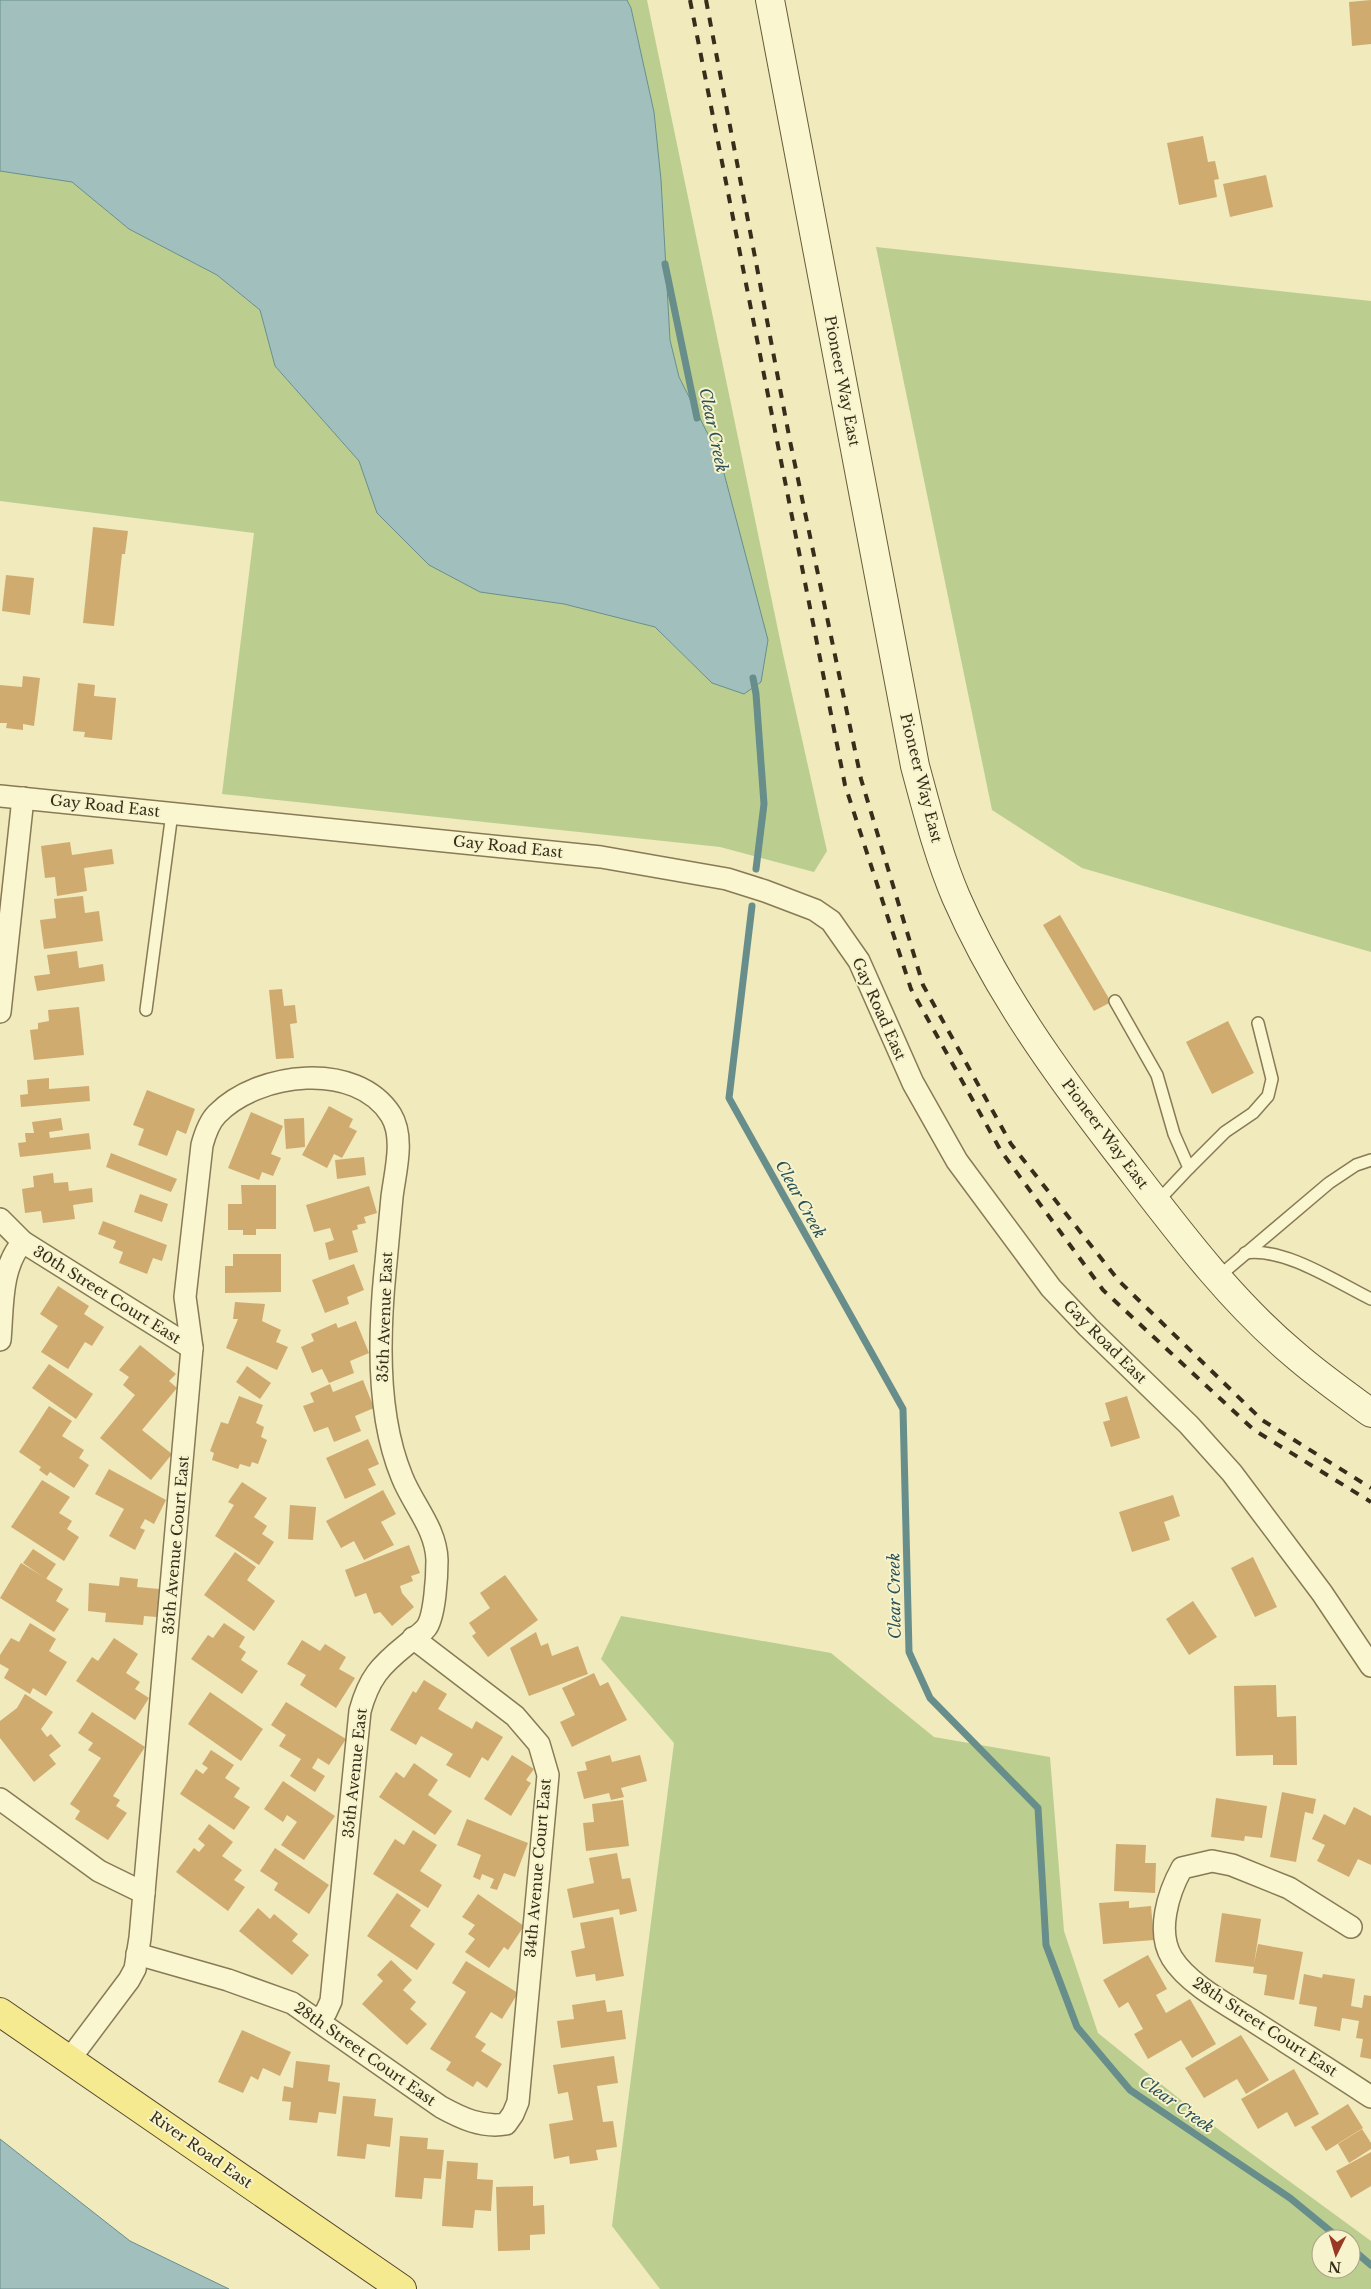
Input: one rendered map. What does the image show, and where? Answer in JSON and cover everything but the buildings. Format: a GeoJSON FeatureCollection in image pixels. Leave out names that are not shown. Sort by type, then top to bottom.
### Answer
{"type":"FeatureCollection","features":[{"type":"Feature","properties":{"kind":"main road","name":"Pioneer Way East"},"geometry":{"type":"LineString","coordinates":[[770,0],[915,766],[941,859],[957,898],[992,972],[1020,1017],[1078,1101],[1193,1249],[1292,1354],[1371,1413]]}},
{"type":"Feature","properties":{"kind":"main road","name":"River Road East"},"geometry":{"type":"LineString","coordinates":[[0,2012],[402,2289]]}},
{"type":"Feature","properties":{"kind":"street","name":"Gay Road East"},"geometry":{"type":"LineString","coordinates":[[0,796],[601,857],[727,879],[815,910],[831,921],[859,961],[912,1083],[957,1161],[1051,1288],[1088,1327],[1189,1425],[1232,1473],[1322,1593],[1371,1666]]}},
{"type":"Feature","properties":{"kind":"street"},"geometry":{"type":"LineString","coordinates":[[0,1012],[23,798]]}},
{"type":"Feature","properties":{"kind":"street","name":"35th Avenue Court East"},"geometry":{"type":"LineString","coordinates":[[69,2060],[130,1980],[135,1969],[138,1954],[192,1348],[184,1297],[202,1145],[207,1130],[216,1115],[242,1094],[280,1080],[308,1076]]}},
{"type":"Feature","properties":{"kind":"street","name":"35th Avenue East"},"geometry":{"type":"LineString","coordinates":[[308,1076],[350,1085],[370,1094],[391,1115],[396,1128],[396,1163],[386,1266],[381,1347],[384,1412],[394,1456],[403,1479],[431,1531],[437,1557],[431,1614],[427,1627],[382,1664],[372,1677],[360,1711],[331,2001],[326,2012],[317,2020]]}},
{"type":"Feature","properties":{"kind":"street","name":"30th Street Court East"},"geometry":{"type":"LineString","coordinates":[[0,1219],[23,1242],[192,1348]]}},
{"type":"Feature","properties":{"kind":"street"},"geometry":{"type":"LineString","coordinates":[[0,1340],[7,1267],[13,1252],[23,1242]]}},
{"type":"Feature","properties":{"kind":"street","name":"34th Avenue Court East"},"geometry":{"type":"LineString","coordinates":[[413,1638],[515,1716],[539,1744],[548,1775],[518,2102],[506,2124]]}},
{"type":"Feature","properties":{"kind":"street"},"geometry":{"type":"LineString","coordinates":[[0,1799],[99,1871],[144,1894]]}},
{"type":"Feature","properties":{"kind":"street","name":"28th Street Court East"},"geometry":{"type":"LineString","coordinates":[[1351,1927],[1289,1888],[1232,1865],[1212,1861],[1182,1868],[1175,1880],[1165,1914],[1164,1929],[1166,1943],[1172,1958],[1185,1974],[1230,2006],[1371,2097]]}},
{"type":"Feature","properties":{"kind":"street","name":"28th Street Court East"},"geometry":{"type":"LineString","coordinates":[[138,1954],[228,1980],[292,2003],[440,2107],[460,2118],[495,2125],[506,2124]]}},
{"type":"Feature","properties":{"kind":"lane"},"geometry":{"type":"LineString","coordinates":[[146,1010],[172,813]]}},
{"type":"Feature","properties":{"kind":"lane"},"geometry":{"type":"LineString","coordinates":[[1115,1001],[1157,1075],[1174,1134],[1189,1168]]}},
{"type":"Feature","properties":{"kind":"lane"},"geometry":{"type":"LineString","coordinates":[[1157,1202],[1225,1132],[1253,1113],[1268,1096],[1272,1079],[1258,1023]]}},
{"type":"Feature","properties":{"kind":"lane"},"geometry":{"type":"LineString","coordinates":[[1218,1277],[1329,1182],[1356,1165],[1371,1160]]}},
{"type":"Feature","properties":{"kind":"lane"},"geometry":{"type":"LineString","coordinates":[[1245,1253],[1254,1251],[1288,1259],[1320,1272],[1371,1299]]}},
{"type":"Feature","properties":{"kind":"green space"},"geometry":{"type":"Polygon","coordinates":[[[627,0],[647,0],[783,654],[827,851],[814,872],[720,847],[222,794],[254,533],[0,501],[0,171],[72,182],[129,229],[217,275],[260,310],[275,366],[359,461],[377,513],[480,592],[564,604],[655,627],[712,683],[720,458],[679,377],[670,340],[661,180],[654,112],[631,8],[627,0]]]}},
{"type":"Feature","properties":{"kind":"green space"},"geometry":{"type":"Polygon","coordinates":[[[876,247],[1371,301],[1371,952],[1082,868],[992,810],[876,247]]]}},
{"type":"Feature","properties":{"kind":"green space"},"geometry":{"type":"Polygon","coordinates":[[[621,1616],[831,1653],[934,1737],[1050,1757],[1064,1931],[1098,2033],[1203,2118],[1355,2229],[1311,2229],[1311,2279],[1361,2279],[1361,2234],[1371,2241],[1371,2289],[660,2289],[612,2226],[674,1743],[601,1659],[621,1616]]]}},
{"type":"Feature","properties":{"kind":"water"},"geometry":{"type":"Polygon","coordinates":[[[0,0],[627,0],[631,8],[654,112],[661,180],[670,340],[679,377],[720,458],[768,640],[761,682],[744,694],[712,683],[655,627],[564,604],[480,592],[429,565],[377,513],[359,461],[275,366],[260,310],[217,275],[129,229],[72,182],[0,171],[0,0]]]}},
{"type":"Feature","properties":{"kind":"water"},"geometry":{"type":"Polygon","coordinates":[[[0,2139],[130,2241],[229,2289],[0,2289],[0,2139]]]}},
{"type":"Feature","properties":{"kind":"waterway","name":"Clear Creek"},"geometry":{"type":"LineString","coordinates":[[665,264],[697,418]]}},
{"type":"Feature","properties":{"kind":"waterway","name":"Clear Creek"},"geometry":{"type":"LineString","coordinates":[[753,678],[756,694],[764,804],[756,869]]}},
{"type":"Feature","properties":{"kind":"waterway","name":"Clear Creek"},"geometry":{"type":"LineString","coordinates":[[752,906],[729,1098],[903,1409],[909,1652],[930,1698],[1038,1808],[1046,1945],[1077,2027],[1130,2090],[1290,2198],[1328,2229]]}},
{"type":"Feature","properties":{"kind":"waterway","name":"Clear Creek"},"geometry":{"type":"LineString","coordinates":[[1361,2256],[1371,2265]]}},
{"type":"Feature","properties":{"kind":"railway"},"geometry":{"type":"LineString","coordinates":[[690,0],[845,785],[911,989],[1001,1151],[1103,1290],[1254,1430],[1371,1502]]}},
{"type":"Feature","properties":{"kind":"railway"},"geometry":{"type":"LineString","coordinates":[[706,0],[790,441],[861,779],[923,985],[1011,1144],[1119,1281],[1262,1420],[1371,1488]]}}]}
